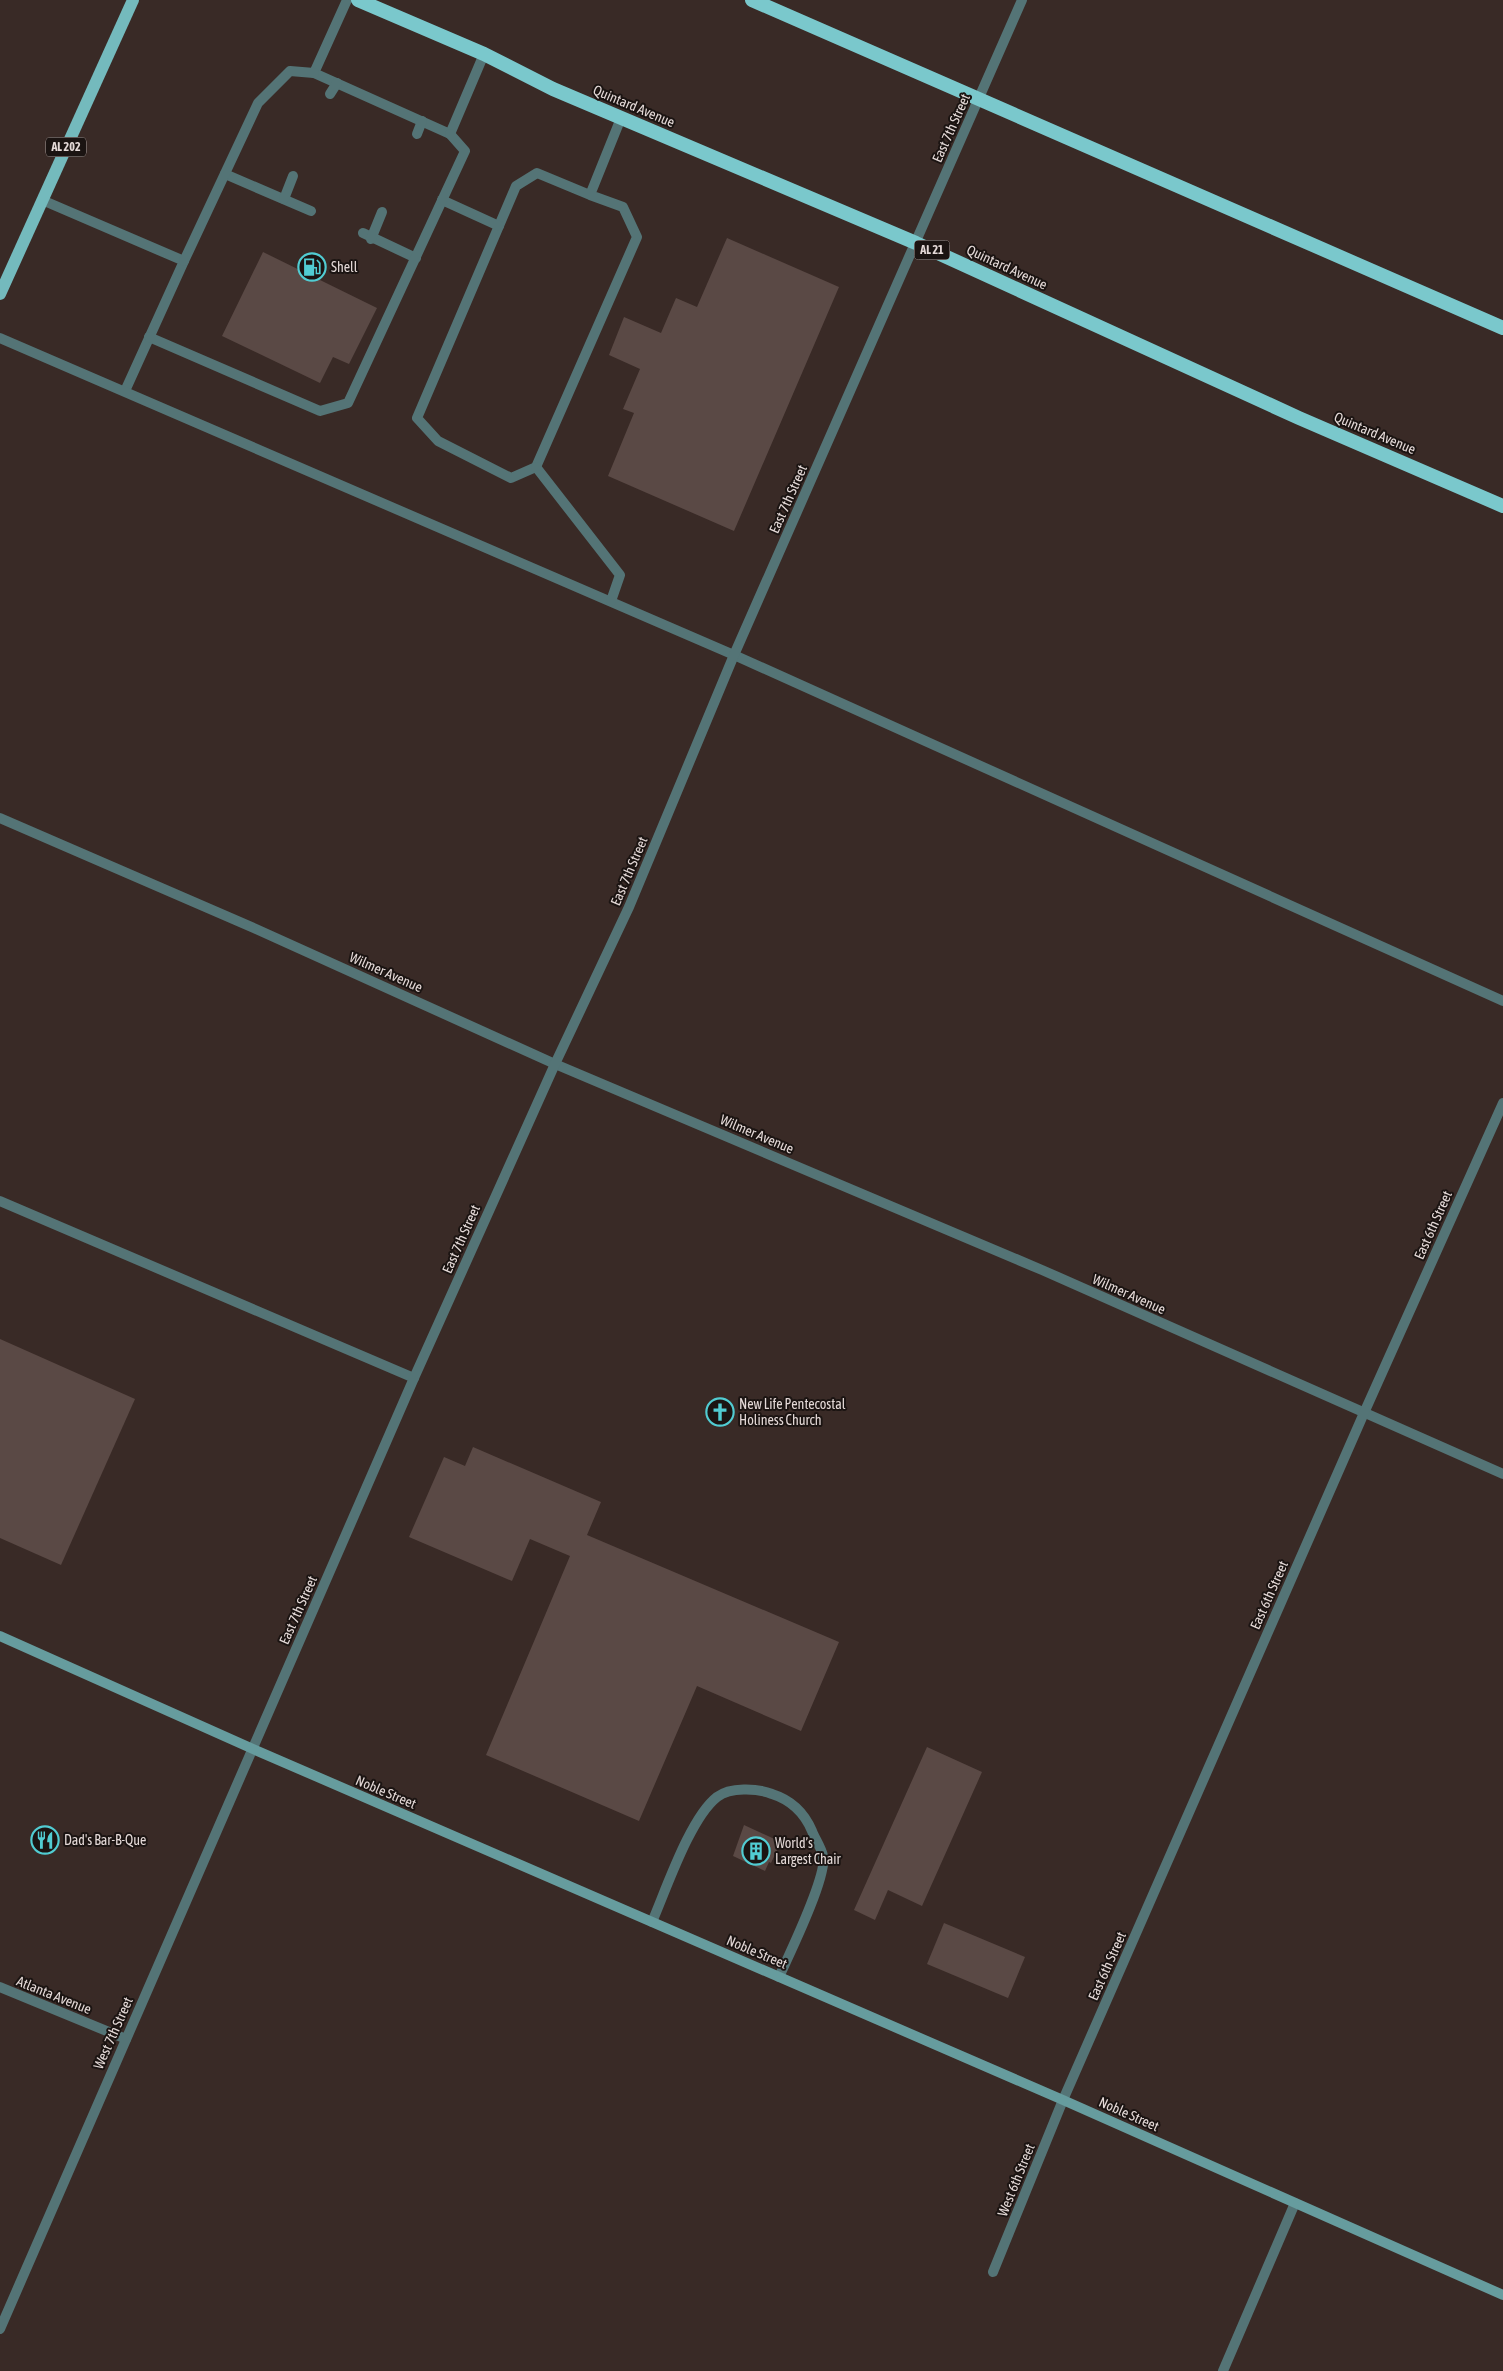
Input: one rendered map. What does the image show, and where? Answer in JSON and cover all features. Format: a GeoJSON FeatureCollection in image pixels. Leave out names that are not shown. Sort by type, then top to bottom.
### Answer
{"type":"FeatureCollection","features":[{"type":"Feature","properties":{"kind":"highway","name":"Quintard Avenue"},"geometry":{"type":"LineString","coordinates":[[358,0],[484,54],[553,89],[916,243],[1299,418],[1503,506]]}},
{"type":"Feature","properties":{"kind":"highway"},"geometry":{"type":"LineString","coordinates":[[752,0],[1503,328]]}},
{"type":"Feature","properties":{"kind":"main road","name":"AL 202"},"geometry":{"type":"LineString","coordinates":[[0,294],[133,0]]}},
{"type":"Feature","properties":{"kind":"main road","name":"Noble Street"},"geometry":{"type":"LineString","coordinates":[[0,1636],[253,1749],[1063,2100],[1503,2295]]}},
{"type":"Feature","properties":{"kind":"street"},"geometry":{"type":"LineString","coordinates":[[314,72],[347,0]]}},
{"type":"Feature","properties":{"kind":"street","name":"East 7th Street"},"geometry":{"type":"LineString","coordinates":[[253,1749],[414,1378],[555,1064],[630,907],[734,655],[1022,0]]}},
{"type":"Feature","properties":{"kind":"street"},"geometry":{"type":"LineString","coordinates":[[450,134],[484,54]]}},
{"type":"Feature","properties":{"kind":"street"},"geometry":{"type":"LineString","coordinates":[[125,392],[149,337],[258,103],[290,71],[314,72],[422,121],[450,134],[465,151],[348,403],[320,411],[149,337]]}},
{"type":"Feature","properties":{"kind":"street"},"geometry":{"type":"LineString","coordinates":[[330,94],[337,83]]}},
{"type":"Feature","properties":{"kind":"street"},"geometry":{"type":"LineString","coordinates":[[590,195],[621,118]]}},
{"type":"Feature","properties":{"kind":"street"},"geometry":{"type":"LineString","coordinates":[[417,134],[422,121]]}},
{"type":"Feature","properties":{"kind":"street"},"geometry":{"type":"LineString","coordinates":[[225,174],[311,211]]}},
{"type":"Feature","properties":{"kind":"street"},"geometry":{"type":"LineString","coordinates":[[537,174],[590,195],[623,207],[637,237],[536,467],[511,478],[438,441],[417,418],[516,186],[537,174]]}},
{"type":"Feature","properties":{"kind":"street"},"geometry":{"type":"LineString","coordinates":[[284,199],[293,176]]}},
{"type":"Feature","properties":{"kind":"street"},"geometry":{"type":"LineString","coordinates":[[42,200],[184,261]]}},
{"type":"Feature","properties":{"kind":"street"},"geometry":{"type":"LineString","coordinates":[[442,200],[499,226]]}},
{"type":"Feature","properties":{"kind":"street"},"geometry":{"type":"LineString","coordinates":[[382,212],[367,236],[416,258]]}},
{"type":"Feature","properties":{"kind":"street"},"geometry":{"type":"LineString","coordinates":[[0,338],[734,655],[1503,1000]]}},
{"type":"Feature","properties":{"kind":"street"},"geometry":{"type":"LineString","coordinates":[[536,467],[620,575],[611,601]]}},
{"type":"Feature","properties":{"kind":"street","name":"Wilmer Avenue"},"geometry":{"type":"LineString","coordinates":[[0,818],[256,929],[555,1064],[1042,1270],[1503,1474]]}},
{"type":"Feature","properties":{"kind":"street","name":"East 6th Street"},"geometry":{"type":"LineString","coordinates":[[1063,2100],[1364,1413],[1503,1103]]}},
{"type":"Feature","properties":{"kind":"street"},"geometry":{"type":"LineString","coordinates":[[0,1201],[414,1378]]}},
{"type":"Feature","properties":{"kind":"street","name":"West 7th Street"},"geometry":{"type":"LineString","coordinates":[[0,2329],[253,1749]]}},
{"type":"Feature","properties":{"kind":"street"},"geometry":{"type":"LineString","coordinates":[[652,1922],[689,1838],[705,1810],[718,1796],[739,1789],[766,1791],[788,1799],[807,1820],[824,1857],[815,1894],[779,1977]]}},
{"type":"Feature","properties":{"kind":"street","name":"Atlanta Avenue"},"geometry":{"type":"LineString","coordinates":[[0,1987],[126,2039]]}},
{"type":"Feature","properties":{"kind":"street","name":"West 6th Street"},"geometry":{"type":"LineString","coordinates":[[993,2272],[1063,2100]]}},
{"type":"Feature","properties":{"kind":"street"},"geometry":{"type":"LineString","coordinates":[[1223,2371],[1295,2202]]}},
{"type":"Feature","properties":{"kind":"building"},"geometry":{"type":"Polygon","coordinates":[[[727,238],[839,287],[734,531],[608,476],[634,413],[623,409],[640,369],[609,355],[624,317],[661,333],[676,298],[697,307],[727,238]]]}},
{"type":"Feature","properties":{"kind":"building"},"geometry":{"type":"Polygon","coordinates":[[[263,252],[377,308],[349,364],[333,357],[320,383],[222,336],[263,252]]]}},
{"type":"Feature","properties":{"kind":"building"},"geometry":{"type":"Polygon","coordinates":[[[0,1339],[135,1399],[61,1565],[0,1538],[0,1339]]]}},
{"type":"Feature","properties":{"kind":"building"},"geometry":{"type":"Polygon","coordinates":[[[473,1447],[601,1502],[587,1535],[839,1642],[801,1731],[697,1686],[639,1821],[486,1755],[570,1556],[530,1539],[512,1581],[409,1537],[444,1457],[465,1466],[473,1447]]]}},
{"type":"Feature","properties":{"kind":"building"},"geometry":{"type":"Polygon","coordinates":[[[927,1747],[982,1772],[922,1906],[888,1890],[875,1920],[854,1910],[927,1747]]]}},
{"type":"Feature","properties":{"kind":"building","name":"World’s Largest Chair"},"geometry":{"type":"Polygon","coordinates":[[[744,1825],[781,1842],[765,1871],[733,1856],[744,1825]]]}},
{"type":"Feature","properties":{"kind":"building"},"geometry":{"type":"Polygon","coordinates":[[[944,1923],[1025,1957],[1008,1998],[927,1964],[944,1923]]]}},
{"type":"Feature","properties":{"kind":"place","name":"Shell"},"geometry":{"type":"Point","coordinates":[312,267]}},
{"type":"Feature","properties":{"kind":"place","name":"New Life Pentecostal Holiness Church"},"geometry":{"type":"Point","coordinates":[720,1412]}},
{"type":"Feature","properties":{"kind":"place","name":"Dad's Bar-B-Que"},"geometry":{"type":"Point","coordinates":[45,1840]}},
{"type":"Feature","properties":{"kind":"place","name":"World’s Largest Chair"},"geometry":{"type":"Point","coordinates":[756,1851]}}]}
